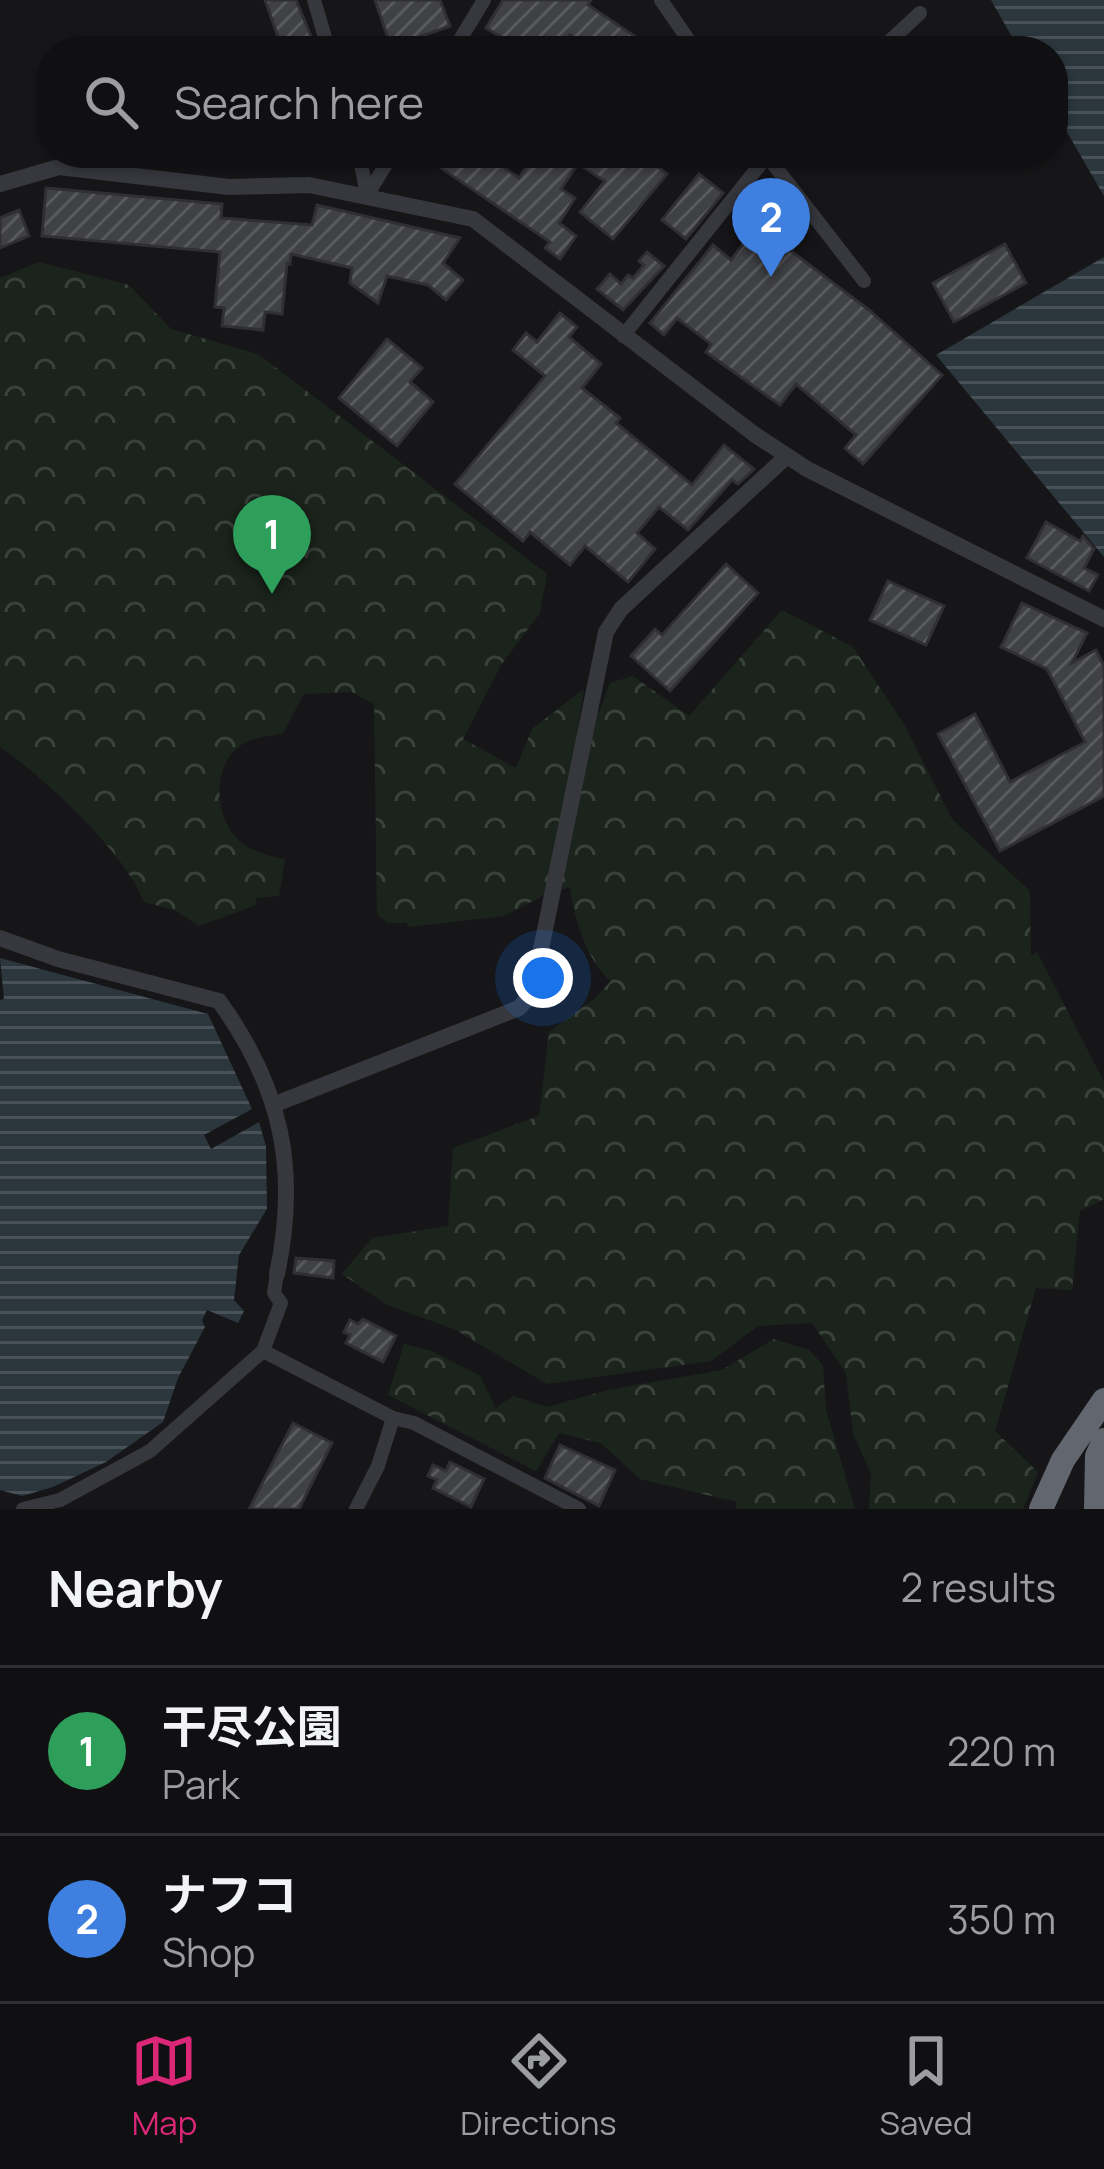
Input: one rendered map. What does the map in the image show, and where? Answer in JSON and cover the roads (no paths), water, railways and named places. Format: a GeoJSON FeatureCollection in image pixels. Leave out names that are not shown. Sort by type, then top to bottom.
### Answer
{"type":"FeatureCollection","features":[{"type":"Feature","properties":{"kind":"highway"},"geometry":{"type":"LineString","coordinates":[[1042,1509],[1063,1460],[1104,1400]]}},
{"type":"Feature","properties":{"kind":"highway"},"geometry":{"type":"LineString","coordinates":[[1096,1509],[1097,1456],[1104,1440]]}},
{"type":"Feature","properties":{"kind":"highway"},"geometry":{"type":"LineString","coordinates":[[1096,1509],[1104,1500]]}},
{"type":"Feature","properties":{"kind":"street"},"geometry":{"type":"LineString","coordinates":[[314,0],[325,36]]}},
{"type":"Feature","properties":{"kind":"street"},"geometry":{"type":"LineString","coordinates":[[463,36],[484,0]]}},
{"type":"Feature","properties":{"kind":"street"},"geometry":{"type":"LineString","coordinates":[[662,0],[686,36]]}},
{"type":"Feature","properties":{"kind":"street"},"geometry":{"type":"LineString","coordinates":[[895,36],[920,13]]}},
{"type":"Feature","properties":{"kind":"street"},"geometry":{"type":"LineString","coordinates":[[0,184],[56,168]]}},
{"type":"Feature","properties":{"kind":"street"},"geometry":{"type":"LineString","coordinates":[[68,168],[229,187],[309,185],[473,219],[787,456],[1104,619]]}},
{"type":"Feature","properties":{"kind":"street"},"geometry":{"type":"LineString","coordinates":[[361,168],[367,195]]}},
{"type":"Feature","properties":{"kind":"street"},"geometry":{"type":"LineString","coordinates":[[367,195],[384,168]]}},
{"type":"Feature","properties":{"kind":"street"},"geometry":{"type":"LineString","coordinates":[[623,336],[757,168]]}},
{"type":"Feature","properties":{"kind":"street"},"geometry":{"type":"LineString","coordinates":[[778,168],[863,281]]}},
{"type":"Feature","properties":{"kind":"street"},"geometry":{"type":"LineString","coordinates":[[273,1105],[519,1008],[532,993],[606,632],[621,609],[787,456]]}},
{"type":"Feature","properties":{"kind":"street"},"geometry":{"type":"LineString","coordinates":[[0,938],[219,1000],[273,1105],[286,1146],[286,1204],[274,1293],[281,1304],[263,1351],[150,1450],[60,1500],[23,1509]]}},
{"type":"Feature","properties":{"kind":"street"},"geometry":{"type":"LineString","coordinates":[[263,1351],[579,1509]]}},
{"type":"Feature","properties":{"kind":"street"},"geometry":{"type":"LineString","coordinates":[[356,1509],[378,1466],[393,1418]]}},
{"type":"Feature","properties":{"kind":"place","name":"ナフコ"},"geometry":{"type":"Point","coordinates":[771,277]}},
{"type":"Feature","properties":{"kind":"place","name":"干尽公園"},"geometry":{"type":"Point","coordinates":[272,594]}}]}
